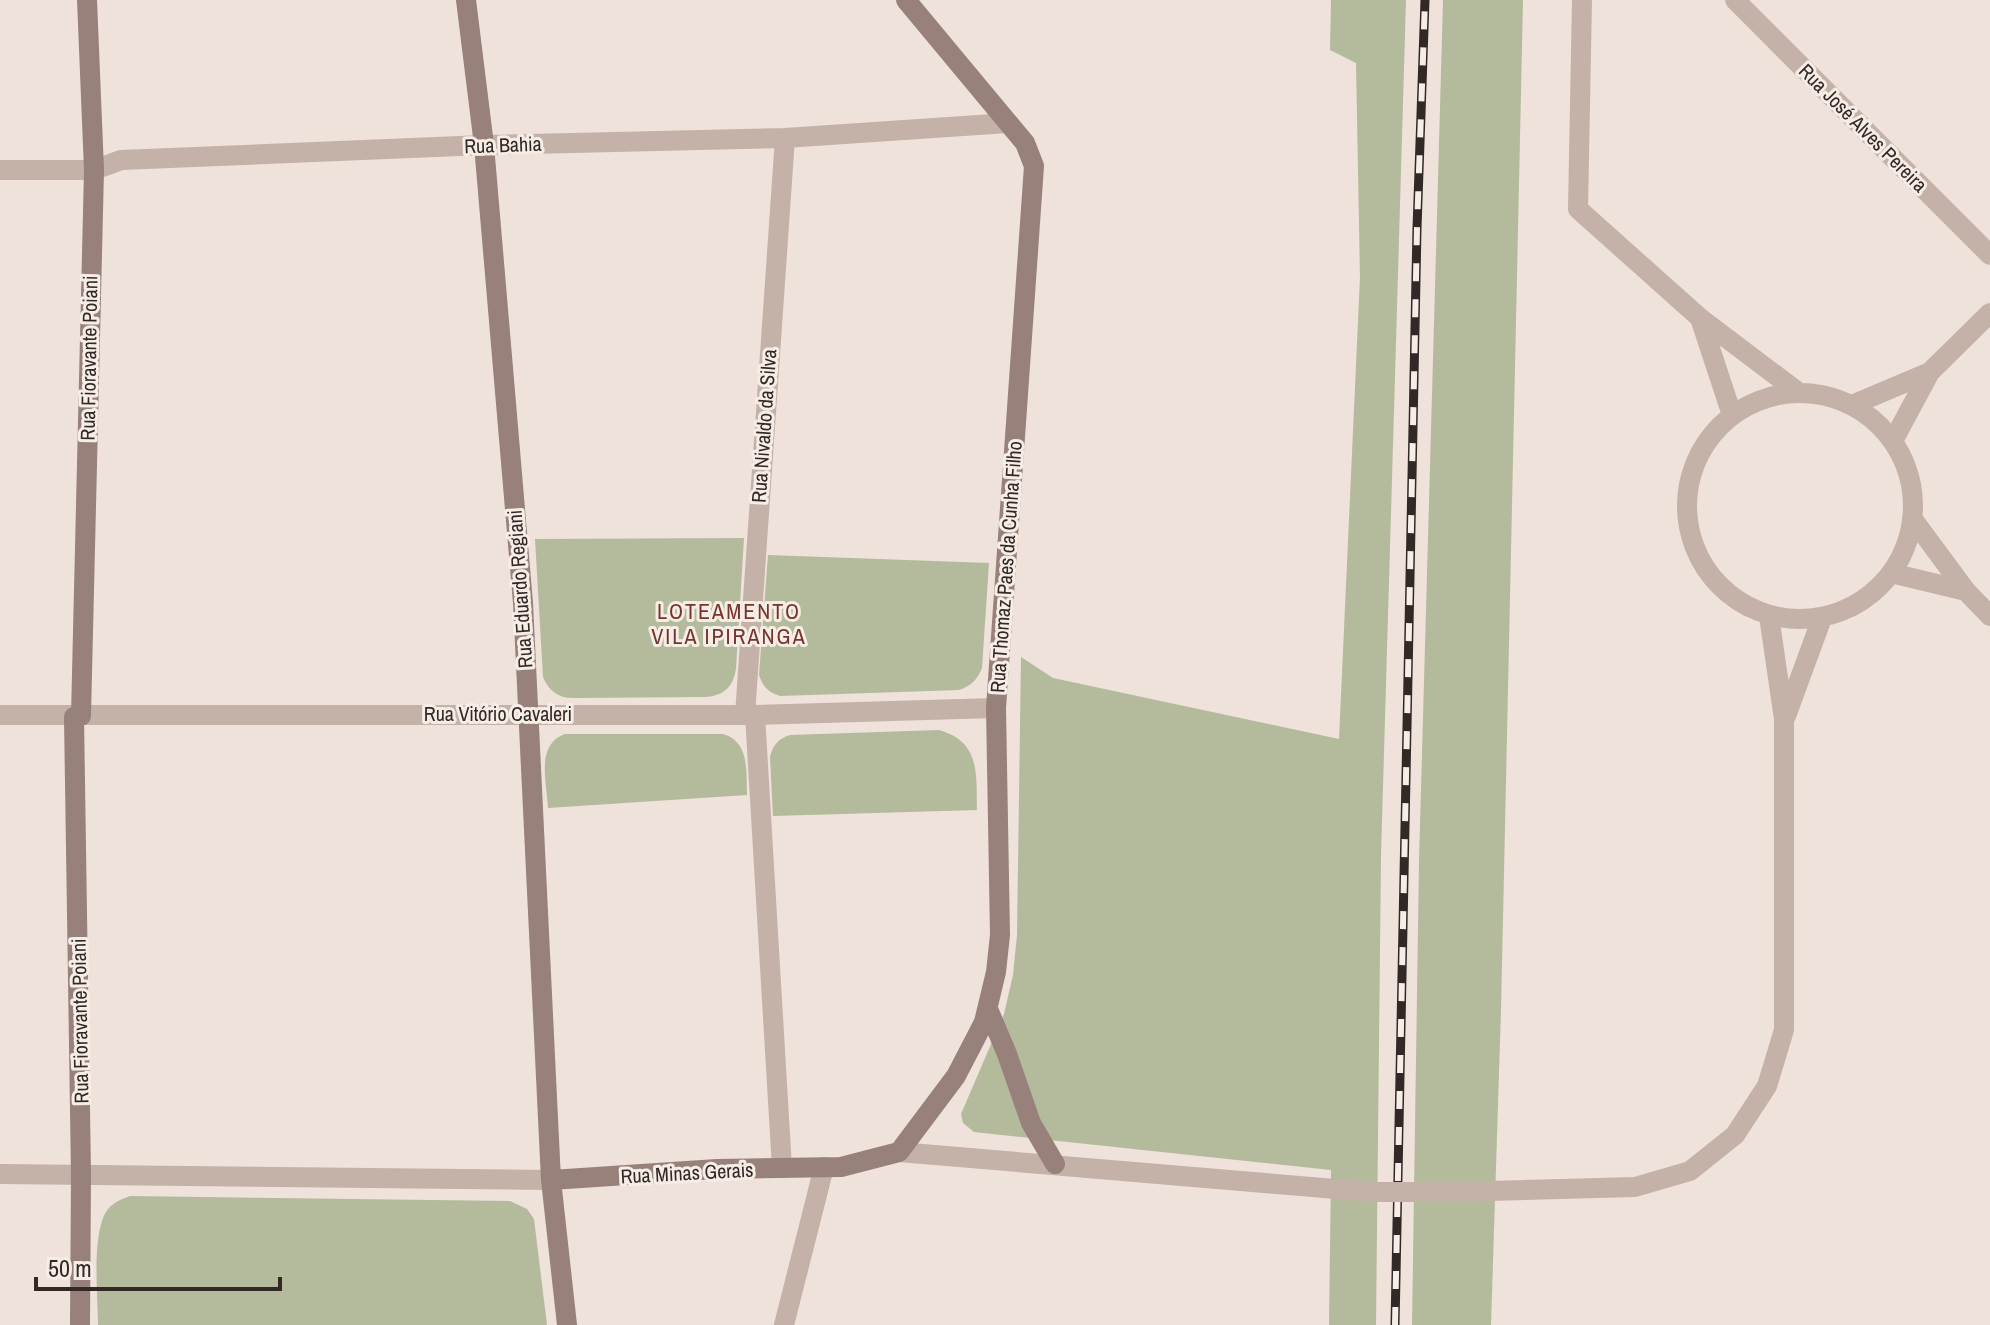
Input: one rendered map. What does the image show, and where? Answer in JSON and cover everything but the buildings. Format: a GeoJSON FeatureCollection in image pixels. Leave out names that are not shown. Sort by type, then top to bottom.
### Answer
{"type":"FeatureCollection","features":[{"type":"Feature","properties":{"kind":"street","name":"Rua Fioravante Poiani"},"geometry":{"type":"LineString","coordinates":[[80,1325],[77,716],[94,170],[87,0]]}},
{"type":"Feature","properties":{"kind":"street","name":"Rua Eduardo Regiani"},"geometry":{"type":"LineString","coordinates":[[466,0],[484,145],[523,603],[551,1180]]}},
{"type":"Feature","properties":{"kind":"street","name":"Rua Thomaz Paes da Cunha Filho"},"geometry":{"type":"LineString","coordinates":[[899,1152],[956,1076],[988,1009],[996,972],[1000,935],[996,708],[1034,174],[1029,150],[906,0]]}},
{"type":"Feature","properties":{"kind":"street"},"geometry":{"type":"LineString","coordinates":[[1582,0],[1578,209],[1700,318],[1798,392]]}},
{"type":"Feature","properties":{"kind":"street","name":"Rua José Alves Pereira"},"geometry":{"type":"LineString","coordinates":[[1735,0],[1990,255]]}},
{"type":"Feature","properties":{"kind":"street","name":"Rua Bahia"},"geometry":{"type":"LineString","coordinates":[[0,170],[94,170],[121,160],[484,145],[785,138],[1008,123]]}},
{"type":"Feature","properties":{"kind":"street","name":"Rua Nivaldo da Silva"},"geometry":{"type":"LineString","coordinates":[[782,1168],[750,715],[774,268],[785,138]]}},
{"type":"Feature","properties":{"kind":"street"},"geometry":{"type":"LineString","coordinates":[[1893,441],[1930,372],[1990,313]]}},
{"type":"Feature","properties":{"kind":"street"},"geometry":{"type":"LineString","coordinates":[[1700,318],[1732,415]]}},
{"type":"Feature","properties":{"kind":"street"},"geometry":{"type":"LineString","coordinates":[[1852,405],[1930,372]]}},
{"type":"Feature","properties":{"kind":"street"},"geometry":{"type":"LineString","coordinates":[[1798,392],[1835,398],[1852,405],[1868,415],[1893,441],[1910,478],[1912,518],[1908,538],[1891,573],[1860,602],[1822,618],[1801,620],[1769,616],[1749,608],[1716,583],[1703,566],[1688,527],[1688,485],[1694,465],[1704,446],[1732,415],[1762,399],[1798,392]]}},
{"type":"Feature","properties":{"kind":"street"},"geometry":{"type":"LineString","coordinates":[[1912,518],[1966,591],[1990,616]]}},
{"type":"Feature","properties":{"kind":"street"},"geometry":{"type":"LineString","coordinates":[[1891,573],[1966,591]]}},
{"type":"Feature","properties":{"kind":"street"},"geometry":{"type":"LineString","coordinates":[[1769,616],[1784,719]]}},
{"type":"Feature","properties":{"kind":"street"},"geometry":{"type":"LineString","coordinates":[[1784,719],[1822,618]]}},
{"type":"Feature","properties":{"kind":"street","name":"Rua Vitório Cavaleri"},"geometry":{"type":"LineString","coordinates":[[0,715],[750,715],[996,708]]}},
{"type":"Feature","properties":{"kind":"street","name":"Rua Minas Gerais"},"geometry":{"type":"LineString","coordinates":[[0,1174],[551,1180],[717,1169],[841,1167],[899,1152],[1371,1192],[1635,1187],[1690,1171],[1735,1135],[1767,1086],[1784,1030],[1784,719]]}},
{"type":"Feature","properties":{"kind":"street"},"geometry":{"type":"LineString","coordinates":[[988,1009],[1031,1123],[1055,1164]]}},
{"type":"Feature","properties":{"kind":"street"},"geometry":{"type":"LineString","coordinates":[[784,1325],[824,1167]]}},
{"type":"Feature","properties":{"kind":"street"},"geometry":{"type":"LineString","coordinates":[[551,1180],[567,1325]]}},
{"type":"Feature","properties":{"kind":"green space"},"geometry":{"type":"Polygon","coordinates":[[[1331,0],[1406,0],[1381,855],[1376,1325],[1329,1325],[1331,1170],[974,1132],[963,1123],[961,1114],[1004,1014],[1013,975],[1017,935],[1021,657],[1053,678],[1339,739],[1360,277],[1356,63],[1330,50],[1331,0]]]}},
{"type":"Feature","properties":{"kind":"green space"},"geometry":{"type":"Polygon","coordinates":[[[1443,0],[1523,0],[1491,1325],[1412,1325],[1419,861],[1443,0]]]}},
{"type":"Feature","properties":{"kind":"green space"},"geometry":{"type":"Polygon","coordinates":[[[744,538],[736,668],[733,680],[723,692],[705,697],[568,698],[558,695],[548,686],[543,677],[535,539],[744,538]]]}},
{"type":"Feature","properties":{"kind":"green space"},"geometry":{"type":"Polygon","coordinates":[[[768,555],[989,563],[982,668],[978,676],[959,690],[780,696],[772,693],[759,675],[768,555]]]}},
{"type":"Feature","properties":{"kind":"green space"},"geometry":{"type":"Polygon","coordinates":[[[939,730],[963,742],[969,751],[976,772],[977,810],[773,816],[770,757],[774,746],[782,738],[790,735],[939,730]]]}},
{"type":"Feature","properties":{"kind":"green space"},"geometry":{"type":"Polygon","coordinates":[[[565,734],[723,734],[732,738],[742,750],[747,795],[548,808],[546,756],[556,739],[565,734]]]}},
{"type":"Feature","properties":{"kind":"green space"},"geometry":{"type":"Polygon","coordinates":[[[130,1196],[510,1201],[527,1209],[534,1219],[547,1325],[98,1325],[99,1232],[108,1209],[130,1196]]]}},
{"type":"Feature","properties":{"kind":"railway"},"geometry":{"type":"LineString","coordinates":[[1395,1325],[1417,228],[1425,0]]}},
{"type":"Feature","properties":{"kind":"district","name":"LOTEAMENTO VILA IPIRANGA"},"geometry":{"type":"Point","coordinates":[729,624]}}]}
